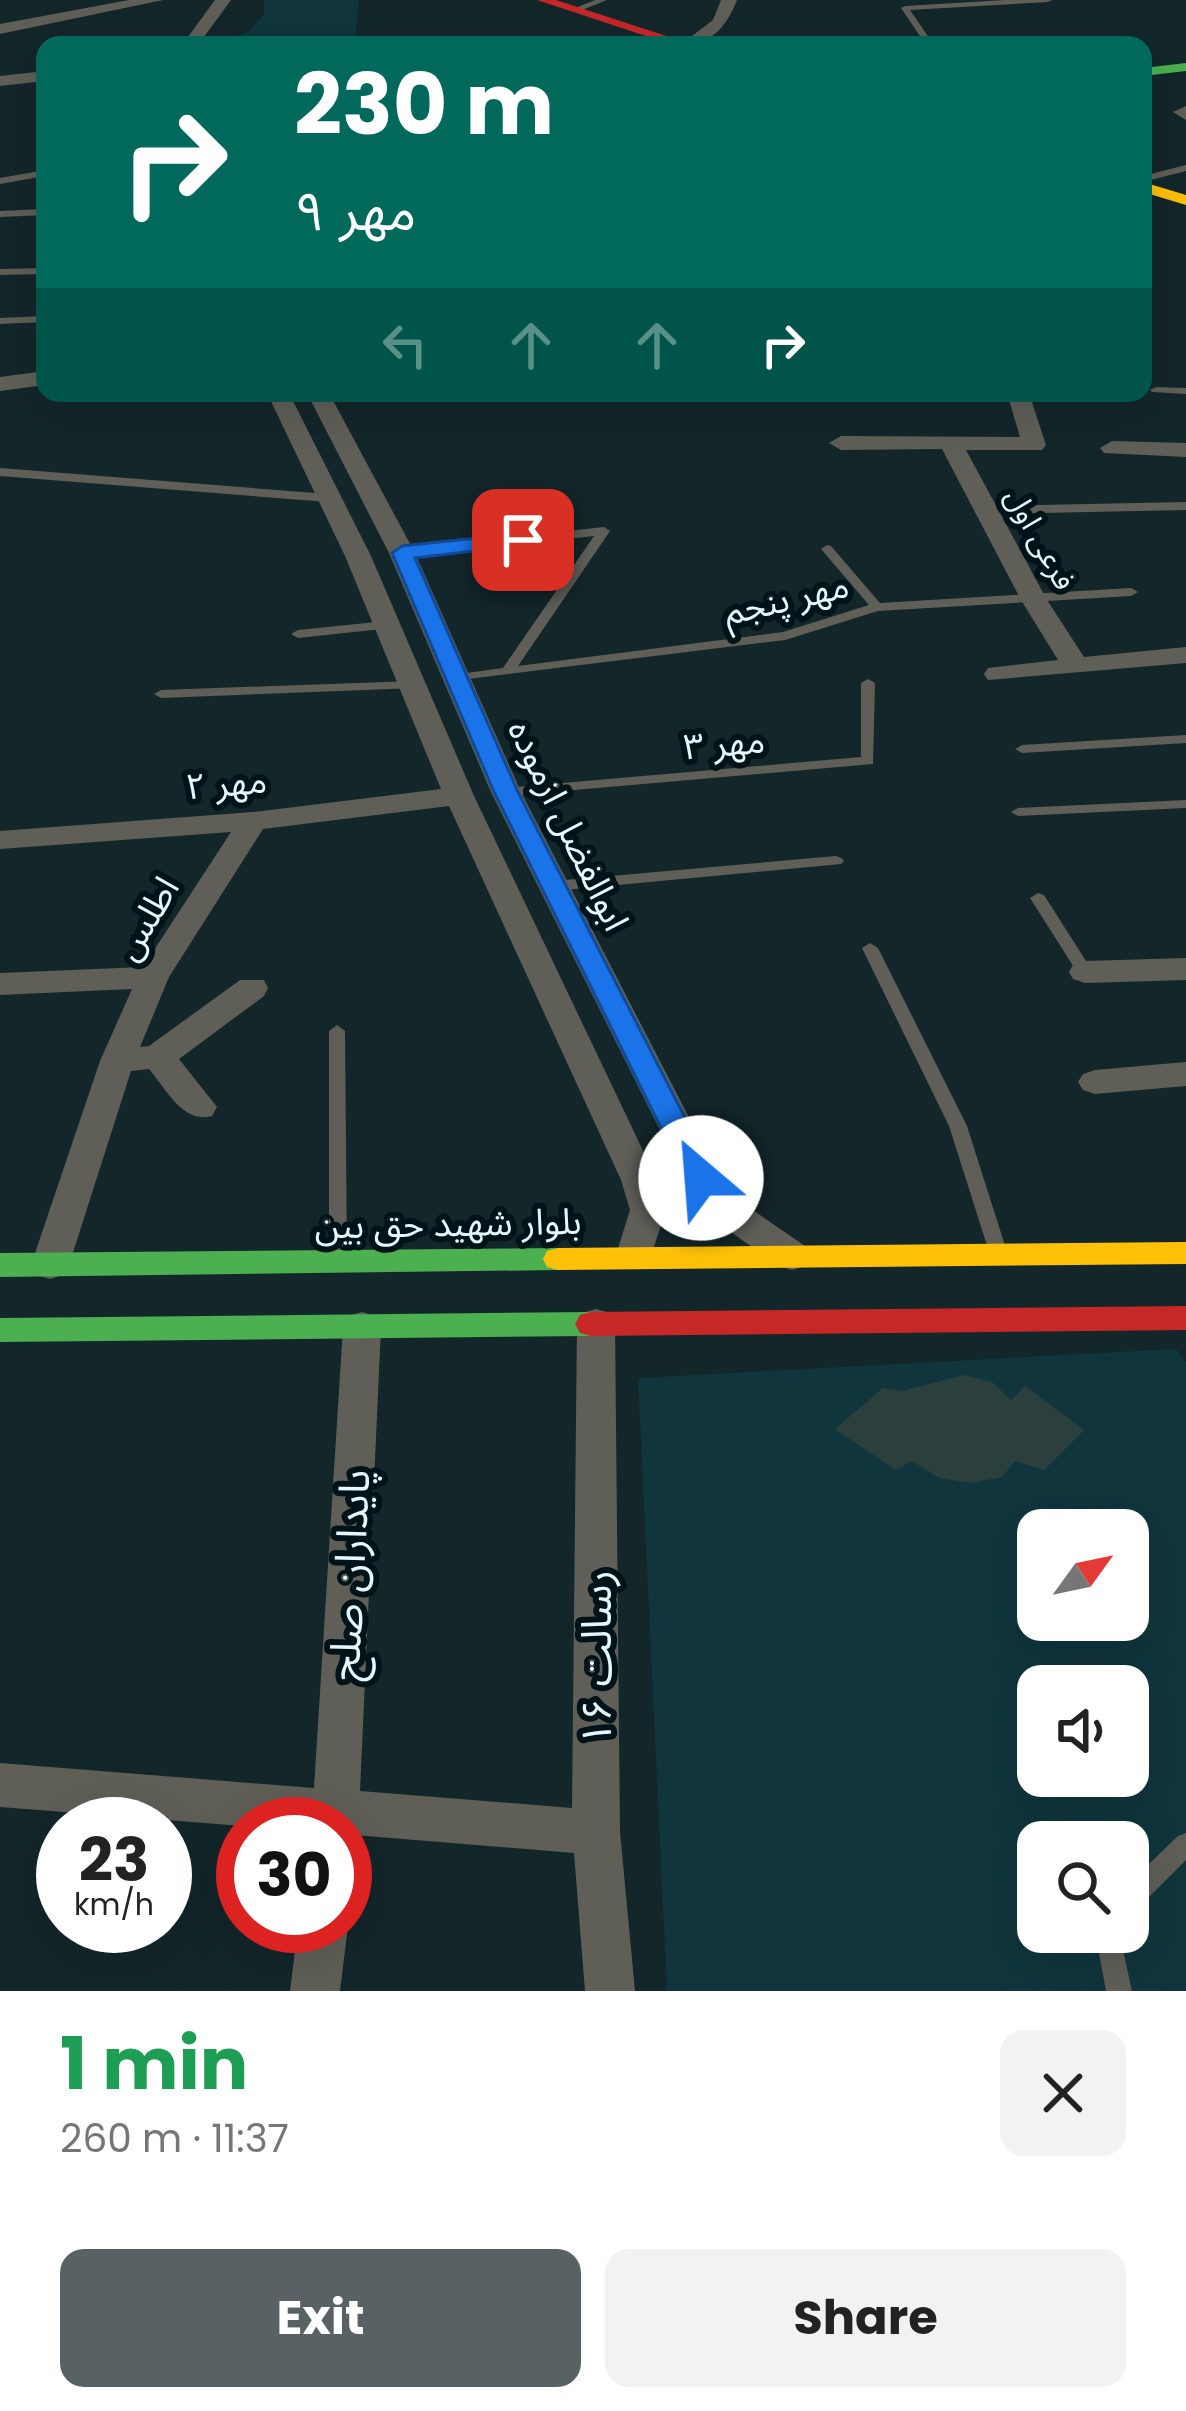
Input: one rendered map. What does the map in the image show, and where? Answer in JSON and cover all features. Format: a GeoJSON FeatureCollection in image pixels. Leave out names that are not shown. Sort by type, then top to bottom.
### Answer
{"type":"FeatureCollection","features":[{"type":"Feature","properties":{"kind":"main road"},"geometry":{"type":"LineString","coordinates":[[534,3],[659,36]]}},
{"type":"Feature","properties":{"kind":"main road"},"geometry":{"type":"LineString","coordinates":[[534,3],[623,36]]}},
{"type":"Feature","properties":{"kind":"main road"},"geometry":{"type":"LineString","coordinates":[[1152,75],[1186,72]]}},
{"type":"Feature","properties":{"kind":"main road"},"geometry":{"type":"LineString","coordinates":[[1152,187],[1186,200]]}},
{"type":"Feature","properties":{"kind":"main road"},"geometry":{"type":"LineString","coordinates":[[1152,208],[1186,218]]}},
{"type":"Feature","properties":{"kind":"main road","name":"بلوار شهید حق بین"},"geometry":{"type":"LineString","coordinates":[[0,1265],[1186,1253]]}},
{"type":"Feature","properties":{"kind":"main road"},"geometry":{"type":"LineString","coordinates":[[0,1330],[1186,1318]]}},
{"type":"Feature","properties":{"kind":"street"},"geometry":{"type":"LineString","coordinates":[[0,29],[34,16],[82,14],[114,4],[154,0]]}},
{"type":"Feature","properties":{"kind":"street"},"geometry":{"type":"LineString","coordinates":[[197,36],[223,0]]}},
{"type":"Feature","properties":{"kind":"street"},"geometry":{"type":"LineString","coordinates":[[701,36],[720,23],[729,0]]}},
{"type":"Feature","properties":{"kind":"street"},"geometry":{"type":"LineString","coordinates":[[126,29],[134,4]]}},
{"type":"Feature","properties":{"kind":"street"},"geometry":{"type":"LineString","coordinates":[[82,14],[89,32]]}},
{"type":"Feature","properties":{"kind":"street"},"geometry":{"type":"LineString","coordinates":[[0,81],[36,79]]}},
{"type":"Feature","properties":{"kind":"street"},"geometry":{"type":"LineString","coordinates":[[0,93],[36,82]]}},
{"type":"Feature","properties":{"kind":"street"},"geometry":{"type":"LineString","coordinates":[[0,384],[36,379]]}},
{"type":"Feature","properties":{"kind":"street"},"geometry":{"type":"LineString","coordinates":[[282,402],[639,1180],[648,1210],[635,1256]]}},
{"type":"Feature","properties":{"kind":"street","name":"ابوالفضل ازموده"},"geometry":{"type":"LineString","coordinates":[[323,402],[402,553],[506,792],[714,1202],[792,1256]]}},
{"type":"Feature","properties":{"kind":"street","name":"فرعی اول"},"geometry":{"type":"LineString","coordinates":[[841,443],[1034,445],[1021,402]]}},
{"type":"Feature","properties":{"kind":"street","name":"فرعی اول"},"geometry":{"type":"LineString","coordinates":[[950,442],[1034,601],[1076,666]]}},
{"type":"Feature","properties":{"kind":"street"},"geometry":{"type":"LineString","coordinates":[[1112,448],[1186,449]]}},
{"type":"Feature","properties":{"kind":"street"},"geometry":{"type":"LineString","coordinates":[[998,674],[1186,655]]}},
{"type":"Feature","properties":{"kind":"street","name":"مهر ۲"},"geometry":{"type":"LineString","coordinates":[[0,840],[253,820],[459,796]]}},
{"type":"Feature","properties":{"kind":"street","name":"اطلس"},"geometry":{"type":"LineString","coordinates":[[50,1265],[117,1061],[153,977],[253,820]]}},
{"type":"Feature","properties":{"kind":"street"},"geometry":{"type":"LineString","coordinates":[[1084,973],[1186,969]]}},
{"type":"Feature","properties":{"kind":"street"},"geometry":{"type":"LineString","coordinates":[[0,984],[153,977]]}},
{"type":"Feature","properties":{"kind":"street"},"geometry":{"type":"LineString","coordinates":[[117,1061],[158,1057],[252,988]]}},
{"type":"Feature","properties":{"kind":"street"},"geometry":{"type":"LineString","coordinates":[[158,1057],[200,1107]]}},
{"type":"Feature","properties":{"kind":"street"},"geometry":{"type":"LineString","coordinates":[[1095,1082],[1186,1074]]}},
{"type":"Feature","properties":{"kind":"street","name":"رسالت ۱۶"},"geometry":{"type":"LineString","coordinates":[[596,1324],[596,1832],[610,1991]]}},
{"type":"Feature","properties":{"kind":"street","name":"پایداران صلح"},"geometry":{"type":"LineString","coordinates":[[337,1797],[362,1327]]}},
{"type":"Feature","properties":{"kind":"street"},"geometry":{"type":"LineString","coordinates":[[0,1786],[216,1807]]}},
{"type":"Feature","properties":{"kind":"street"},"geometry":{"type":"LineString","coordinates":[[372,1820],[596,1832]]}},
{"type":"Feature","properties":{"kind":"street"},"geometry":{"type":"LineString","coordinates":[[315,1991],[320,1953]]}},
{"type":"Feature","properties":{"kind":"lane"},"geometry":{"type":"LineString","coordinates":[[574,10],[603,0]]}},
{"type":"Feature","properties":{"kind":"lane"},"geometry":{"type":"LineString","coordinates":[[924,36],[905,8],[1048,0]]}},
{"type":"Feature","properties":{"kind":"lane"},"geometry":{"type":"LineString","coordinates":[[1152,180],[1186,168]]}},
{"type":"Feature","properties":{"kind":"lane"},"geometry":{"type":"LineString","coordinates":[[0,181],[36,175]]}},
{"type":"Feature","properties":{"kind":"lane"},"geometry":{"type":"LineString","coordinates":[[0,214],[36,212]]}},
{"type":"Feature","properties":{"kind":"lane"},"geometry":{"type":"LineString","coordinates":[[0,272],[36,271]]}},
{"type":"Feature","properties":{"kind":"lane"},"geometry":{"type":"LineString","coordinates":[[0,321],[36,319]]}},
{"type":"Feature","properties":{"kind":"lane"},"geometry":{"type":"LineString","coordinates":[[1156,390],[1186,391]]}},
{"type":"Feature","properties":{"kind":"lane"},"geometry":{"type":"LineString","coordinates":[[0,472],[328,498]]}},
{"type":"Feature","properties":{"kind":"lane"},"geometry":{"type":"LineString","coordinates":[[986,510],[1186,506]]}},
{"type":"Feature","properties":{"kind":"lane"},"geometry":{"type":"LineString","coordinates":[[402,553],[604,531],[508,671]]}},
{"type":"Feature","properties":{"kind":"lane"},"geometry":{"type":"LineString","coordinates":[[827,549],[878,608]]}},
{"type":"Feature","properties":{"kind":"lane","name":"مهر پنجم"},"geometry":{"type":"LineString","coordinates":[[457,678],[785,636],[878,608],[1131,592]]}},
{"type":"Feature","properties":{"kind":"lane"},"geometry":{"type":"LineString","coordinates":[[298,634],[386,625]]}},
{"type":"Feature","properties":{"kind":"lane","name":"مهر ۳"},"geometry":{"type":"LineString","coordinates":[[506,792],[868,761],[868,683]]}},
{"type":"Feature","properties":{"kind":"lane"},"geometry":{"type":"LineString","coordinates":[[161,694],[412,685]]}},
{"type":"Feature","properties":{"kind":"lane"},"geometry":{"type":"LineString","coordinates":[[1022,749],[1186,739]]}},
{"type":"Feature","properties":{"kind":"lane"},"geometry":{"type":"LineString","coordinates":[[1018,812],[1186,804]]}},
{"type":"Feature","properties":{"kind":"lane"},"geometry":{"type":"LineString","coordinates":[[554,886],[836,861]]}},
{"type":"Feature","properties":{"kind":"lane"},"geometry":{"type":"LineString","coordinates":[[1037,898],[1084,973]]}},
{"type":"Feature","properties":{"kind":"lane"},"geometry":{"type":"LineString","coordinates":[[871,948],[958,1126],[999,1256]]}},
{"type":"Feature","properties":{"kind":"lane"},"geometry":{"type":"LineString","coordinates":[[337,1031],[338,1262]]}},
{"type":"Feature","properties":{"kind":"lane"},"geometry":{"type":"LineString","coordinates":[[1149,1880],[1186,1844]]}},
{"type":"Feature","properties":{"kind":"lane"},"geometry":{"type":"LineString","coordinates":[[1112,1953],[1120,1991]]}},
{"type":"Feature","properties":{"kind":"shaded area"},"geometry":{"type":"Polygon","coordinates":[[[264,0],[359,0],[356,36],[236,36],[248,32],[264,14],[264,0]]]}},
{"type":"Feature","properties":{"kind":"shaded area"},"geometry":{"type":"Polygon","coordinates":[[[1176,1349],[1186,1362],[1186,1991],[667,1991],[638,1378],[1176,1349]]]}},
{"type":"Feature","properties":{"kind":"building"},"geometry":{"type":"Polygon","coordinates":[[[964,1375],[992,1382],[1011,1400],[1025,1386],[1084,1430],[1044,1470],[1015,1461],[1002,1477],[971,1483],[939,1478],[912,1461],[896,1470],[835,1429],[883,1388],[902,1391],[964,1375]]]}},
{"type":"Feature","properties":{"kind":"traffic: fast"},"geometry":{"type":"LineString","coordinates":[[1152,71],[1186,67]]}},
{"type":"Feature","properties":{"kind":"traffic: fast"},"geometry":{"type":"LineString","coordinates":[[0,1265],[558,1259]]}},
{"type":"Feature","properties":{"kind":"traffic: fast"},"geometry":{"type":"LineString","coordinates":[[0,1330],[591,1324]]}},
{"type":"Feature","properties":{"kind":"traffic: slow"},"geometry":{"type":"LineString","coordinates":[[1152,190],[1186,200]]}},
{"type":"Feature","properties":{"kind":"traffic: slow"},"geometry":{"type":"LineString","coordinates":[[558,1259],[1186,1253]]}},
{"type":"Feature","properties":{"kind":"traffic: jam"},"geometry":{"type":"LineString","coordinates":[[543,0],[658,36]]}},
{"type":"Feature","properties":{"kind":"traffic: jam"},"geometry":{"type":"LineString","coordinates":[[591,1324],[1186,1318]]}},
{"type":"Feature","properties":{"kind":"route"},"geometry":{"type":"LineString","coordinates":[[523,540],[402,553],[506,792],[701,1178]]}}]}
